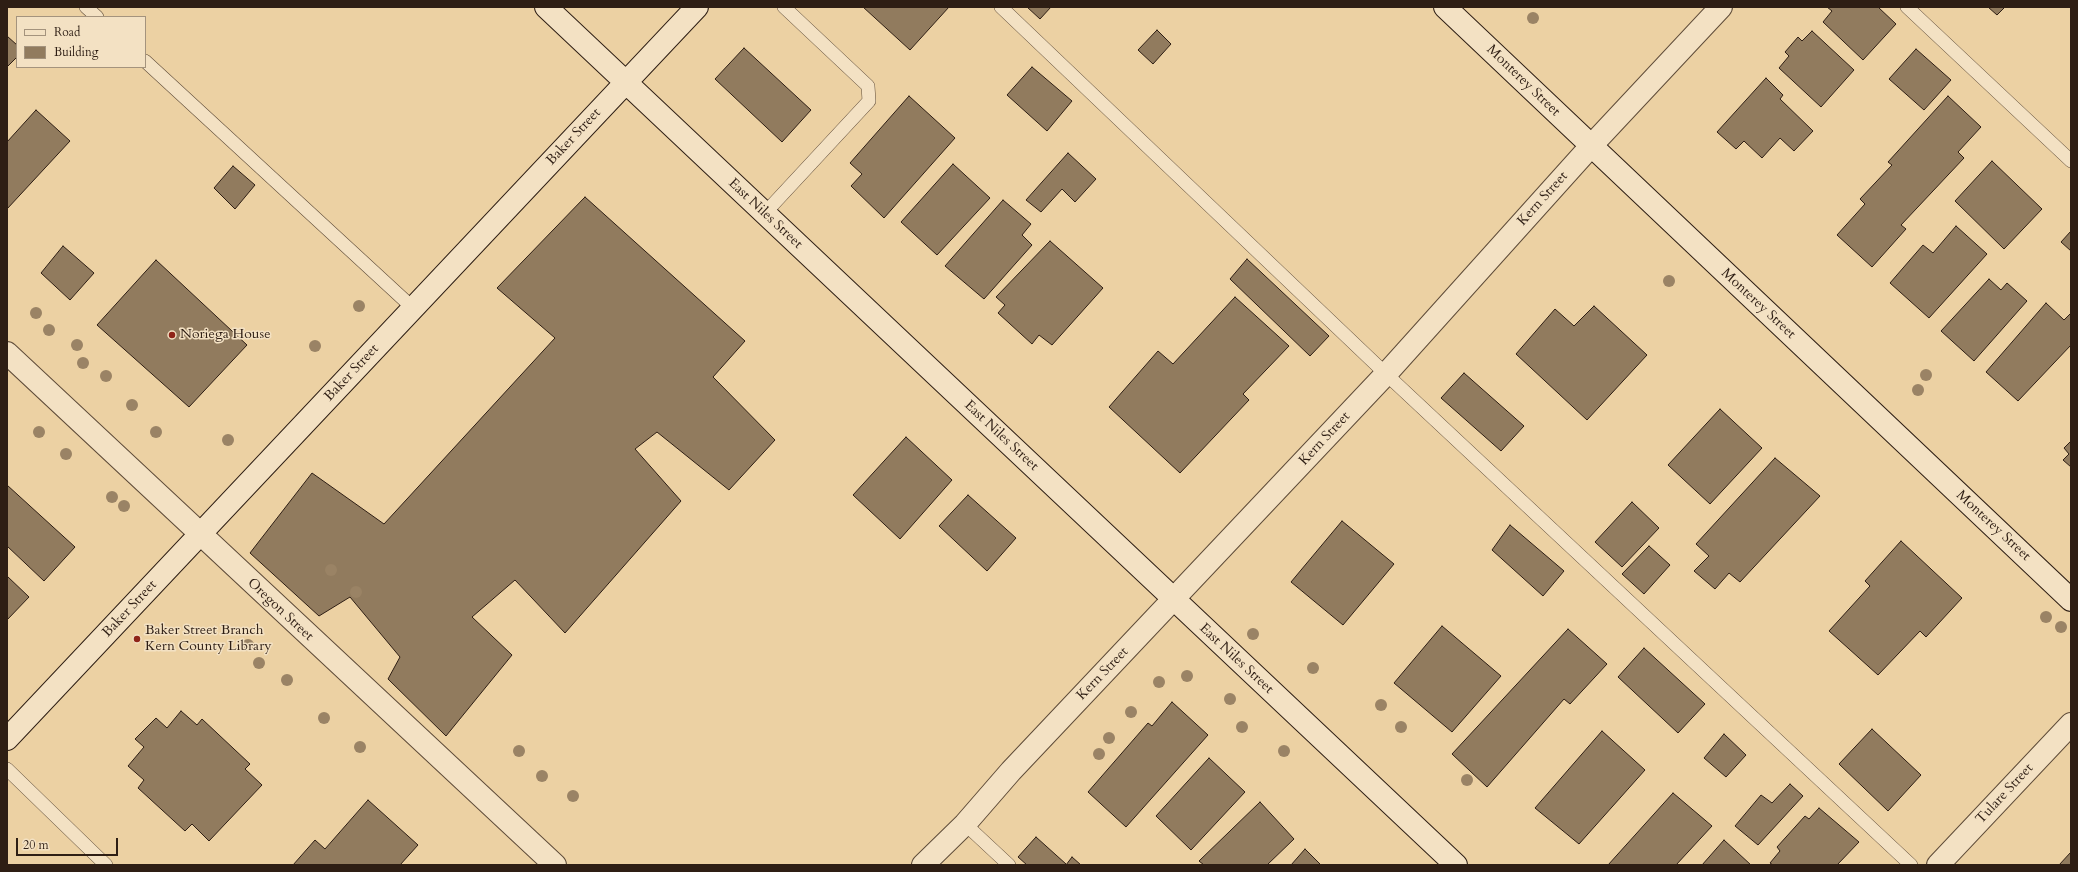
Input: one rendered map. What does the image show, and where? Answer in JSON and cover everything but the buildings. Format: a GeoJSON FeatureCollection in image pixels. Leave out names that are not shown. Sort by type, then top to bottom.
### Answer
{"type":"FeatureCollection","features":[{"type":"Feature","properties":{"kind":"street","name":"East Niles Street"},"geometry":{"type":"LineString","coordinates":[[546,7],[1456,865]]}},
{"type":"Feature","properties":{"kind":"street","name":"Baker Street"},"geometry":{"type":"LineString","coordinates":[[7,739],[697,7]]}},
{"type":"Feature","properties":{"kind":"street","name":"Monterey Street"},"geometry":{"type":"LineString","coordinates":[[1445,7],[2071,600]]}},
{"type":"Feature","properties":{"kind":"street","name":"Kern Street"},"geometry":{"type":"LineString","coordinates":[[924,865],[965,824],[1011,771],[1386,374],[1591,146],[1721,7]]}},
{"type":"Feature","properties":{"kind":"street","name":"Oregon Street"},"geometry":{"type":"LineString","coordinates":[[7,353],[200,535],[555,865]]}},
{"type":"Feature","properties":{"kind":"street","name":"Tulare Street"},"geometry":{"type":"LineString","coordinates":[[1938,865],[2071,724]]}},
{"type":"Feature","properties":{"kind":"lane"},"geometry":{"type":"LineString","coordinates":[[86,7],[96,16]]}},
{"type":"Feature","properties":{"kind":"lane"},"geometry":{"type":"LineString","coordinates":[[764,213],[869,100],[868,86],[784,7]]}},
{"type":"Feature","properties":{"kind":"lane"},"geometry":{"type":"LineString","coordinates":[[1001,7],[1386,374],[1911,865]]}},
{"type":"Feature","properties":{"kind":"lane"},"geometry":{"type":"LineString","coordinates":[[1907,7],[2071,161]]}},
{"type":"Feature","properties":{"kind":"lane"},"geometry":{"type":"LineString","coordinates":[[146,62],[413,308]]}},
{"type":"Feature","properties":{"kind":"lane"},"geometry":{"type":"LineString","coordinates":[[7,769],[106,865]]}},
{"type":"Feature","properties":{"kind":"lane"},"geometry":{"type":"LineString","coordinates":[[965,824],[1009,865]]}},
{"type":"Feature","properties":{"kind":"place","name":"Noriega House"},"geometry":{"type":"Point","coordinates":[172,335]}},
{"type":"Feature","properties":{"kind":"place","name":"Baker Street Branch Kern County Library"},"geometry":{"type":"Point","coordinates":[137,639]}}]}
